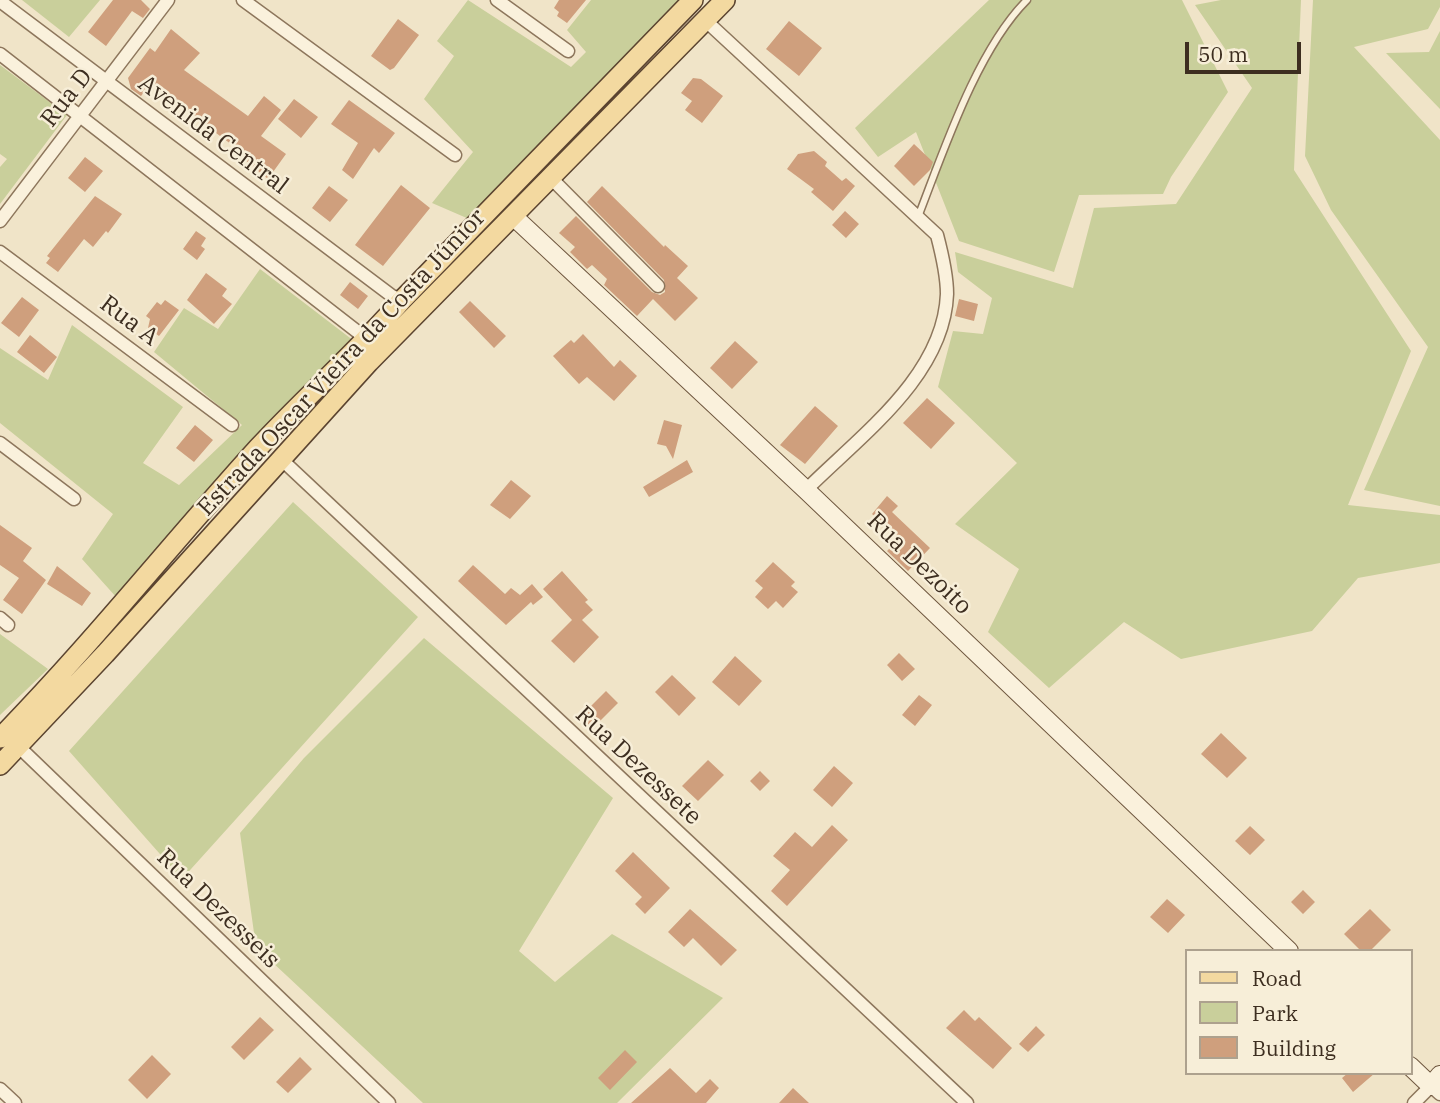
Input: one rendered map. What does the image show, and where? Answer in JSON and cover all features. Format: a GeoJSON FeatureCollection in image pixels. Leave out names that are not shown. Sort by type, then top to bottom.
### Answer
{"type":"FeatureCollection","features":[{"type":"Feature","properties":{"kind":"main road","name":"Estrada Oscar Vieira da Costa Júnior"},"geometry":{"type":"LineString","coordinates":[[0,765],[9,742],[65,669],[259,447],[368,340],[402,300],[693,0]]}},
{"type":"Feature","properties":{"kind":"main road","name":"Estrada Oscar Vieira da Costa Júnior"},"geometry":{"type":"LineString","coordinates":[[9,742],[281,459],[377,353],[725,0]]}},
{"type":"Feature","properties":{"kind":"main road","name":"Rua Dezoito"},"geometry":{"type":"LineString","coordinates":[[513,216],[806,490],[1287,949]]}},
{"type":"Feature","properties":{"kind":"main road"},"geometry":{"type":"LineString","coordinates":[[1412,1067],[1437,1085]]}},
{"type":"Feature","properties":{"kind":"street","name":"Rua D"},"geometry":{"type":"LineString","coordinates":[[0,221],[168,0]]}},
{"type":"Feature","properties":{"kind":"street"},"geometry":{"type":"LineString","coordinates":[[243,0],[456,155]]}},
{"type":"Feature","properties":{"kind":"street"},"geometry":{"type":"LineString","coordinates":[[497,0],[568,51]]}},
{"type":"Feature","properties":{"kind":"street","name":"Avenida Central"},"geometry":{"type":"LineString","coordinates":[[0,1],[392,296],[402,300]]}},
{"type":"Feature","properties":{"kind":"street"},"geometry":{"type":"LineString","coordinates":[[705,20],[937,235],[947,293],[943,324],[933,354],[906,390],[806,490]]}},
{"type":"Feature","properties":{"kind":"street"},"geometry":{"type":"LineString","coordinates":[[0,54],[368,340]]}},
{"type":"Feature","properties":{"kind":"street"},"geometry":{"type":"LineString","coordinates":[[551,178],[658,286]]}},
{"type":"Feature","properties":{"kind":"street","name":"Rua A"},"geometry":{"type":"LineString","coordinates":[[0,252],[232,425]]}},
{"type":"Feature","properties":{"kind":"street"},"geometry":{"type":"LineString","coordinates":[[0,443],[75,499]]}},
{"type":"Feature","properties":{"kind":"street","name":"Rua Dezessete"},"geometry":{"type":"LineString","coordinates":[[281,459],[967,1103]]}},
{"type":"Feature","properties":{"kind":"street","name":"Rua Dezesseis"},"geometry":{"type":"LineString","coordinates":[[9,742],[389,1103]]}},
{"type":"Feature","properties":{"kind":"street"},"geometry":{"type":"LineString","coordinates":[[1415,1103],[1437,1085]]}},
{"type":"Feature","properties":{"kind":"street"},"geometry":{"type":"LineString","coordinates":[[0,1089],[15,1103]]}},
{"type":"Feature","properties":{"kind":"lane"},"geometry":{"type":"LineString","coordinates":[[918,217],[982,66],[1004,27],[1027,0]]}},
{"type":"Feature","properties":{"kind":"green space"},"geometry":{"type":"Polygon","coordinates":[[[22,0],[100,0],[69,37],[22,0]]]}},
{"type":"Feature","properties":{"kind":"green space"},"geometry":{"type":"Polygon","coordinates":[[[468,0],[571,67],[586,52],[567,30],[591,0],[680,0],[469,219],[432,203],[473,152],[424,99],[454,56],[437,41],[468,0]]]}},
{"type":"Feature","properties":{"kind":"green space"},"geometry":{"type":"Polygon","coordinates":[[[989,0],[1182,0],[1228,92],[1171,177],[1163,194],[1079,195],[1054,272],[959,241],[916,132],[878,157],[855,128],[989,0]]]}},
{"type":"Feature","properties":{"kind":"green space"},"geometry":{"type":"Polygon","coordinates":[[[1221,0],[1301,0],[1294,170],[1411,351],[1348,505],[1440,515],[1440,563],[1358,578],[1312,631],[1181,659],[1124,622],[1049,688],[988,632],[1019,569],[955,524],[1017,463],[938,387],[953,331],[983,334],[992,298],[958,272],[955,252],[1073,288],[1094,208],[1176,204],[1252,88],[1195,5],[1221,0]]]}},
{"type":"Feature","properties":{"kind":"green space"},"geometry":{"type":"Polygon","coordinates":[[[1313,0],[1440,0],[1440,7],[1428,29],[1354,47],[1440,140],[1440,506],[1364,490],[1428,347],[1331,210],[1305,156],[1313,0]]]}},
{"type":"Feature","properties":{"kind":"green space"},"geometry":{"type":"Polygon","coordinates":[[[1440,31],[1440,109],[1386,53],[1429,52],[1440,31]]]}},
{"type":"Feature","properties":{"kind":"green space"},"geometry":{"type":"Polygon","coordinates":[[[0,65],[67,115],[0,204],[0,167],[7,159],[0,154],[0,65]]]}},
{"type":"Feature","properties":{"kind":"green space"},"geometry":{"type":"Polygon","coordinates":[[[260,269],[354,341],[117,598],[82,559],[113,514],[0,423],[0,348],[48,380],[72,325],[183,407],[143,463],[179,485],[242,425],[154,352],[184,308],[218,329],[260,269]]]}},
{"type":"Feature","properties":{"kind":"green space"},"geometry":{"type":"Polygon","coordinates":[[[293,502],[418,617],[182,879],[69,751],[293,502]]]}},
{"type":"Feature","properties":{"kind":"green space"},"geometry":{"type":"Polygon","coordinates":[[[0,634],[48,669],[0,715],[0,634]]]}},
{"type":"Feature","properties":{"kind":"green space"},"geometry":{"type":"Polygon","coordinates":[[[424,638],[613,798],[519,951],[555,982],[612,934],[723,998],[617,1103],[423,1103],[256,947],[240,833],[304,758],[424,638]]]}},
{"type":"Feature","properties":{"kind":"building"},"geometry":{"type":"Polygon","coordinates":[[[113,0],[141,0],[150,9],[143,18],[132,11],[106,46],[88,32],[113,0]]]}},
{"type":"Feature","properties":{"kind":"building"},"geometry":{"type":"Polygon","coordinates":[[[559,0],[586,0],[567,23],[557,16],[559,12],[554,8],[559,0]]]}},
{"type":"Feature","properties":{"kind":"building"},"geometry":{"type":"Polygon","coordinates":[[[398,19],[419,35],[390,70],[371,56],[398,19]]]}},
{"type":"Feature","properties":{"kind":"building"},"geometry":{"type":"Polygon","coordinates":[[[789,21],[822,48],[799,76],[766,49],[789,21]]]}},
{"type":"Feature","properties":{"kind":"building"},"geometry":{"type":"Polygon","coordinates":[[[171,29],[200,53],[184,70],[248,116],[264,96],[281,110],[261,136],[286,154],[268,179],[236,153],[239,150],[150,84],[141,96],[131,89],[128,78],[150,48],[155,52],[171,29]]]}},
{"type":"Feature","properties":{"kind":"building"},"geometry":{"type":"Polygon","coordinates":[[[693,78],[701,79],[723,96],[702,123],[685,110],[692,101],[681,93],[693,78]]]}},
{"type":"Feature","properties":{"kind":"building"},"geometry":{"type":"Polygon","coordinates":[[[294,99],[318,117],[301,138],[278,119],[294,99]]]}},
{"type":"Feature","properties":{"kind":"building"},"geometry":{"type":"Polygon","coordinates":[[[349,100],[395,133],[379,153],[374,148],[353,179],[342,170],[358,143],[331,124],[349,100]]]}},
{"type":"Feature","properties":{"kind":"building"},"geometry":{"type":"Polygon","coordinates":[[[914,144],[933,162],[930,170],[914,186],[894,166],[914,144]]]}},
{"type":"Feature","properties":{"kind":"building"},"geometry":{"type":"Polygon","coordinates":[[[814,151],[827,162],[825,166],[842,181],[846,178],[855,186],[833,211],[811,192],[814,189],[787,169],[798,154],[814,151]]]}},
{"type":"Feature","properties":{"kind":"building"},"geometry":{"type":"Polygon","coordinates":[[[85,157],[103,171],[85,192],[68,178],[85,157]]]}},
{"type":"Feature","properties":{"kind":"building"},"geometry":{"type":"Polygon","coordinates":[[[401,185],[430,208],[383,266],[355,245],[401,185]]]}},
{"type":"Feature","properties":{"kind":"building"},"geometry":{"type":"Polygon","coordinates":[[[329,186],[348,200],[330,222],[312,208],[329,186]]]}},
{"type":"Feature","properties":{"kind":"building"},"geometry":{"type":"Polygon","coordinates":[[[602,186],[664,247],[665,245],[688,266],[677,278],[698,298],[675,321],[653,299],[637,316],[604,285],[607,279],[592,265],[587,269],[570,252],[575,247],[559,233],[576,216],[652,292],[660,295],[665,292],[664,280],[587,202],[602,186]]]}},
{"type":"Feature","properties":{"kind":"building"},"geometry":{"type":"Polygon","coordinates":[[[95,196],[122,214],[93,247],[84,239],[58,272],[46,263],[50,258],[47,256],[95,196]]]}},
{"type":"Feature","properties":{"kind":"building"},"geometry":{"type":"Polygon","coordinates":[[[845,211],[859,224],[846,238],[832,225],[845,211]]]}},
{"type":"Feature","properties":{"kind":"building"},"geometry":{"type":"Polygon","coordinates":[[[196,231],[206,238],[201,246],[205,249],[197,260],[183,249],[196,231]]]}},
{"type":"Feature","properties":{"kind":"building"},"geometry":{"type":"Polygon","coordinates":[[[206,273],[227,289],[222,296],[232,304],[214,324],[187,300],[206,273]]]}},
{"type":"Feature","properties":{"kind":"building"},"geometry":{"type":"Polygon","coordinates":[[[350,282],[368,296],[358,309],[340,295],[350,282]]]}},
{"type":"Feature","properties":{"kind":"building"},"geometry":{"type":"Polygon","coordinates":[[[22,297],[39,310],[19,337],[1,323],[22,297]]]}},
{"type":"Feature","properties":{"kind":"building"},"geometry":{"type":"Polygon","coordinates":[[[959,299],[978,304],[974,321],[955,316],[959,299]]]}},
{"type":"Feature","properties":{"kind":"building"},"geometry":{"type":"Polygon","coordinates":[[[165,300],[179,310],[159,336],[148,328],[150,319],[146,316],[157,302],[161,305],[165,300]]]}},
{"type":"Feature","properties":{"kind":"building"},"geometry":{"type":"Polygon","coordinates":[[[470,301],[506,336],[494,348],[459,312],[470,301]]]}},
{"type":"Feature","properties":{"kind":"building"},"geometry":{"type":"Polygon","coordinates":[[[583,334],[614,367],[620,360],[637,376],[614,401],[587,377],[579,384],[553,356],[571,340],[574,343],[583,334]]]}},
{"type":"Feature","properties":{"kind":"building"},"geometry":{"type":"Polygon","coordinates":[[[30,335],[57,357],[44,373],[17,352],[30,335]]]}},
{"type":"Feature","properties":{"kind":"building"},"geometry":{"type":"Polygon","coordinates":[[[735,341],[758,362],[732,389],[710,368],[735,341]]]}},
{"type":"Feature","properties":{"kind":"building"},"geometry":{"type":"Polygon","coordinates":[[[927,398],[955,423],[931,449],[903,423],[927,398]]]}},
{"type":"Feature","properties":{"kind":"building"},"geometry":{"type":"Polygon","coordinates":[[[815,406],[838,426],[805,464],[780,445],[815,406]]]}},
{"type":"Feature","properties":{"kind":"building"},"geometry":{"type":"Polygon","coordinates":[[[664,420],[682,425],[673,459],[666,446],[657,444],[664,420]]]}},
{"type":"Feature","properties":{"kind":"building"},"geometry":{"type":"Polygon","coordinates":[[[195,425],[213,440],[194,462],[176,448],[195,425]]]}},
{"type":"Feature","properties":{"kind":"building"},"geometry":{"type":"Polygon","coordinates":[[[687,460],[693,472],[649,497],[643,487],[687,460]]]}},
{"type":"Feature","properties":{"kind":"building"},"geometry":{"type":"Polygon","coordinates":[[[511,480],[531,496],[510,519],[490,505],[511,480]]]}},
{"type":"Feature","properties":{"kind":"building"},"geometry":{"type":"Polygon","coordinates":[[[887,496],[898,506],[892,512],[930,548],[908,571],[887,551],[900,538],[872,514],[887,496]]]}},
{"type":"Feature","properties":{"kind":"building"},"geometry":{"type":"Polygon","coordinates":[[[0,525],[32,548],[23,561],[46,580],[22,614],[3,600],[19,578],[0,565],[0,525]]]}},
{"type":"Feature","properties":{"kind":"building"},"geometry":{"type":"Polygon","coordinates":[[[773,562],[795,582],[791,586],[798,592],[783,608],[776,601],[768,609],[755,597],[763,588],[755,581],[773,562]]]}},
{"type":"Feature","properties":{"kind":"building"},"geometry":{"type":"Polygon","coordinates":[[[473,565],[505,594],[511,588],[520,595],[532,584],[543,597],[533,605],[531,602],[506,625],[458,581],[473,565]]]}},
{"type":"Feature","properties":{"kind":"building"},"geometry":{"type":"Polygon","coordinates":[[[57,566],[91,593],[82,606],[47,584],[57,566]]]}},
{"type":"Feature","properties":{"kind":"building"},"geometry":{"type":"Polygon","coordinates":[[[562,571],[588,600],[585,602],[593,610],[582,620],[599,637],[574,663],[551,641],[572,620],[543,589],[562,571]]]}},
{"type":"Feature","properties":{"kind":"building"},"geometry":{"type":"Polygon","coordinates":[[[899,653],[915,669],[902,681],[887,665],[899,653]]]}},
{"type":"Feature","properties":{"kind":"building"},"geometry":{"type":"Polygon","coordinates":[[[735,656],[762,681],[739,706],[712,682],[735,656]]]}},
{"type":"Feature","properties":{"kind":"building"},"geometry":{"type":"Polygon","coordinates":[[[672,675],[696,698],[679,716],[655,692],[672,675]]]}},
{"type":"Feature","properties":{"kind":"building"},"geometry":{"type":"Polygon","coordinates":[[[606,691],[618,703],[591,730],[579,718],[606,691]]]}},
{"type":"Feature","properties":{"kind":"building"},"geometry":{"type":"Polygon","coordinates":[[[919,695],[932,705],[915,726],[902,715],[919,695]]]}},
{"type":"Feature","properties":{"kind":"building"},"geometry":{"type":"Polygon","coordinates":[[[1221,733],[1247,758],[1227,778],[1201,754],[1221,733]]]}},
{"type":"Feature","properties":{"kind":"building"},"geometry":{"type":"Polygon","coordinates":[[[708,760],[724,775],[698,801],[682,786],[708,760]]]}},
{"type":"Feature","properties":{"kind":"building"},"geometry":{"type":"Polygon","coordinates":[[[834,766],[853,783],[832,807],[813,790],[834,766]]]}},
{"type":"Feature","properties":{"kind":"building"},"geometry":{"type":"Polygon","coordinates":[[[760,771],[770,781],[760,791],[750,781],[760,771]]]}},
{"type":"Feature","properties":{"kind":"building"},"geometry":{"type":"Polygon","coordinates":[[[832,825],[848,840],[787,906],[771,891],[790,870],[773,856],[795,832],[812,847],[832,825]]]}},
{"type":"Feature","properties":{"kind":"building"},"geometry":{"type":"Polygon","coordinates":[[[1250,826],[1265,840],[1250,855],[1235,841],[1250,826]]]}},
{"type":"Feature","properties":{"kind":"building"},"geometry":{"type":"Polygon","coordinates":[[[633,852],[670,888],[645,914],[635,904],[642,897],[615,871],[633,852]]]}},
{"type":"Feature","properties":{"kind":"building"},"geometry":{"type":"Polygon","coordinates":[[[1303,890],[1315,902],[1303,914],[1291,902],[1303,890]]]}},
{"type":"Feature","properties":{"kind":"building"},"geometry":{"type":"Polygon","coordinates":[[[1167,899],[1185,915],[1168,933],[1150,917],[1167,899]]]}},
{"type":"Feature","properties":{"kind":"building"},"geometry":{"type":"Polygon","coordinates":[[[690,909],[737,950],[721,966],[693,938],[684,947],[668,932],[690,909]]]}},
{"type":"Feature","properties":{"kind":"building"},"geometry":{"type":"Polygon","coordinates":[[[1370,909],[1391,930],[1372,949],[1359,949],[1344,934],[1370,909]]]}},
{"type":"Feature","properties":{"kind":"building"},"geometry":{"type":"Polygon","coordinates":[[[964,1010],[975,1021],[979,1017],[1012,1048],[993,1069],[946,1028],[964,1010]]]}},
{"type":"Feature","properties":{"kind":"building"},"geometry":{"type":"Polygon","coordinates":[[[260,1017],[274,1030],[244,1060],[231,1047],[260,1017]]]}},
{"type":"Feature","properties":{"kind":"building"},"geometry":{"type":"Polygon","coordinates":[[[1036,1026],[1045,1035],[1028,1052],[1019,1044],[1036,1026]]]}},
{"type":"Feature","properties":{"kind":"building"},"geometry":{"type":"Polygon","coordinates":[[[625,1050],[637,1062],[610,1090],[598,1078],[625,1050]]]}},
{"type":"Feature","properties":{"kind":"building"},"geometry":{"type":"Polygon","coordinates":[[[152,1055],[171,1074],[147,1099],[128,1080],[152,1055]]]}},
{"type":"Feature","properties":{"kind":"building"},"geometry":{"type":"Polygon","coordinates":[[[300,1057],[312,1069],[288,1093],[276,1082],[300,1057]]]}},
{"type":"Feature","properties":{"kind":"building"},"geometry":{"type":"Polygon","coordinates":[[[670,1068],[696,1093],[710,1079],[719,1088],[706,1103],[631,1103],[670,1068]]]}},
{"type":"Feature","properties":{"kind":"building"},"geometry":{"type":"Polygon","coordinates":[[[1346,1075],[1373,1075],[1353,1092],[1342,1078],[1346,1075]]]}},
{"type":"Feature","properties":{"kind":"building"},"geometry":{"type":"Polygon","coordinates":[[[793,1088],[809,1103],[779,1103],[793,1088]]]}}]}
